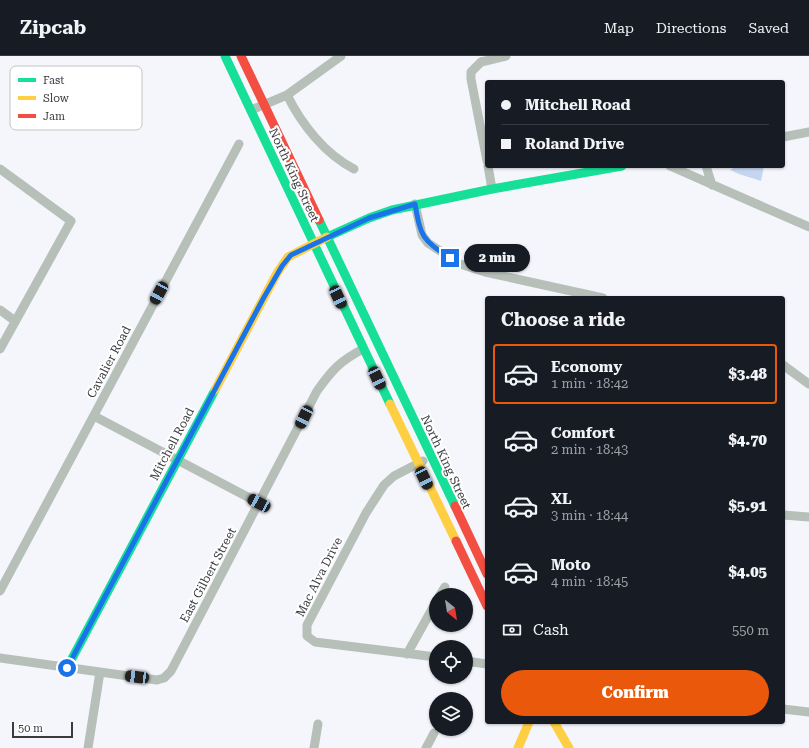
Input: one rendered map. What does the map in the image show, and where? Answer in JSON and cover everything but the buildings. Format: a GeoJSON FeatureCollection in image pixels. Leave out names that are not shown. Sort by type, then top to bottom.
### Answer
{"type":"FeatureCollection","features":[{"type":"Feature","properties":{"kind":"main road","name":"North King Street"},"geometry":{"type":"LineString","coordinates":[[225,56],[363,349],[485,602]]}},
{"type":"Feature","properties":{"kind":"main road","name":"North King Street"},"geometry":{"type":"LineString","coordinates":[[241,56],[485,570]]}},
{"type":"Feature","properties":{"kind":"main road","name":"Mitchell Road"},"geometry":{"type":"LineString","coordinates":[[67,668],[282,266],[291,255],[327,237],[380,214],[415,204],[492,188],[610,168]]}},
{"type":"Feature","properties":{"kind":"main road"},"geometry":{"type":"LineString","coordinates":[[518,748],[528,724]]}},
{"type":"Feature","properties":{"kind":"main road"},"geometry":{"type":"LineString","coordinates":[[555,724],[568,748]]}},
{"type":"Feature","properties":{"kind":"street"},"geometry":{"type":"LineString","coordinates":[[250,110],[287,95],[340,56]]}},
{"type":"Feature","properties":{"kind":"street"},"geometry":{"type":"LineString","coordinates":[[485,151],[471,79],[471,72],[482,62],[506,56]]}},
{"type":"Feature","properties":{"kind":"street"},"geometry":{"type":"LineString","coordinates":[[287,95],[296,113],[306,127],[341,161],[354,169]]}},
{"type":"Feature","properties":{"kind":"street"},"geometry":{"type":"LineString","coordinates":[[785,137],[809,132]]}},
{"type":"Feature","properties":{"kind":"street","name":"Cavalier Road"},"geometry":{"type":"LineString","coordinates":[[0,591],[239,144]]}},
{"type":"Feature","properties":{"kind":"street"},"geometry":{"type":"LineString","coordinates":[[488,168],[492,188]]}},
{"type":"Feature","properties":{"kind":"street"},"geometry":{"type":"LineString","coordinates":[[674,168],[809,228]]}},
{"type":"Feature","properties":{"kind":"street"},"geometry":{"type":"LineString","coordinates":[[707,168],[712,185]]}},
{"type":"Feature","properties":{"kind":"street"},"geometry":{"type":"LineString","coordinates":[[0,169],[71,221],[0,349]]}},
{"type":"Feature","properties":{"kind":"street"},"geometry":{"type":"LineString","coordinates":[[415,204],[422,236],[428,243],[450,258],[470,268],[594,296]]}},
{"type":"Feature","properties":{"kind":"street"},"geometry":{"type":"LineString","coordinates":[[558,288],[558,296]]}},
{"type":"Feature","properties":{"kind":"street"},"geometry":{"type":"LineString","coordinates":[[0,310],[15,321]]}},
{"type":"Feature","properties":{"kind":"street","name":"East Gilbert Street"},"geometry":{"type":"LineString","coordinates":[[0,658],[157,680],[164,678],[171,671],[321,386],[335,366],[342,360],[363,349]]}},
{"type":"Feature","properties":{"kind":"street"},"geometry":{"type":"LineString","coordinates":[[785,366],[809,384]]}},
{"type":"Feature","properties":{"kind":"street"},"geometry":{"type":"LineString","coordinates":[[94,416],[259,503]]}},
{"type":"Feature","properties":{"kind":"street","name":"Mac Alva Drive"},"geometry":{"type":"LineString","coordinates":[[429,656],[315,642],[307,636],[306,631],[307,625],[366,513],[381,490],[394,476],[431,458]]}},
{"type":"Feature","properties":{"kind":"street"},"geometry":{"type":"LineString","coordinates":[[785,515],[809,517]]}},
{"type":"Feature","properties":{"kind":"street"},"geometry":{"type":"LineString","coordinates":[[407,654],[429,615]]}},
{"type":"Feature","properties":{"kind":"street"},"geometry":{"type":"LineString","coordinates":[[473,662],[485,664]]}},
{"type":"Feature","properties":{"kind":"street"},"geometry":{"type":"LineString","coordinates":[[88,748],[100,672]]}},
{"type":"Feature","properties":{"kind":"street"},"geometry":{"type":"LineString","coordinates":[[785,710],[809,712]]}},
{"type":"Feature","properties":{"kind":"street"},"geometry":{"type":"LineString","coordinates":[[314,748],[318,724]]}},
{"type":"Feature","properties":{"kind":"street"},"geometry":{"type":"LineString","coordinates":[[426,748],[432,736]]}},
{"type":"Feature","properties":{"kind":"water"},"geometry":{"type":"Polygon","coordinates":[[[734,168],[764,168],[761,181],[730,170],[734,168]]]}},
{"type":"Feature","properties":{"kind":"traffic: fast"},"geometry":{"type":"LineString","coordinates":[[225,56],[390,404]]}},
{"type":"Feature","properties":{"kind":"traffic: fast"},"geometry":{"type":"LineString","coordinates":[[327,237],[369,218],[392,210],[492,189],[611,168]]}},
{"type":"Feature","properties":{"kind":"traffic: fast"},"geometry":{"type":"LineString","coordinates":[[319,220],[455,506]]}},
{"type":"Feature","properties":{"kind":"traffic: fast"},"geometry":{"type":"LineString","coordinates":[[67,668],[215,390]]}},
{"type":"Feature","properties":{"kind":"traffic: slow"},"geometry":{"type":"LineString","coordinates":[[215,390],[277,273],[288,257],[327,237]]}},
{"type":"Feature","properties":{"kind":"traffic: slow"},"geometry":{"type":"LineString","coordinates":[[390,404],[456,541]]}},
{"type":"Feature","properties":{"kind":"traffic: slow"},"geometry":{"type":"LineString","coordinates":[[518,748],[528,724]]}},
{"type":"Feature","properties":{"kind":"traffic: slow"},"geometry":{"type":"LineString","coordinates":[[555,724],[569,748]]}},
{"type":"Feature","properties":{"kind":"traffic: jam"},"geometry":{"type":"LineString","coordinates":[[241,56],[319,220]]}},
{"type":"Feature","properties":{"kind":"traffic: jam"},"geometry":{"type":"LineString","coordinates":[[455,506],[485,570]]}},
{"type":"Feature","properties":{"kind":"traffic: jam"},"geometry":{"type":"LineString","coordinates":[[456,541],[485,602]]}},
{"type":"Feature","properties":{"kind":"route"},"geometry":{"type":"LineString","coordinates":[[67,668],[285,260],[302,249],[369,218],[415,204],[419,229],[422,236],[428,243],[450,258]]}}]}
